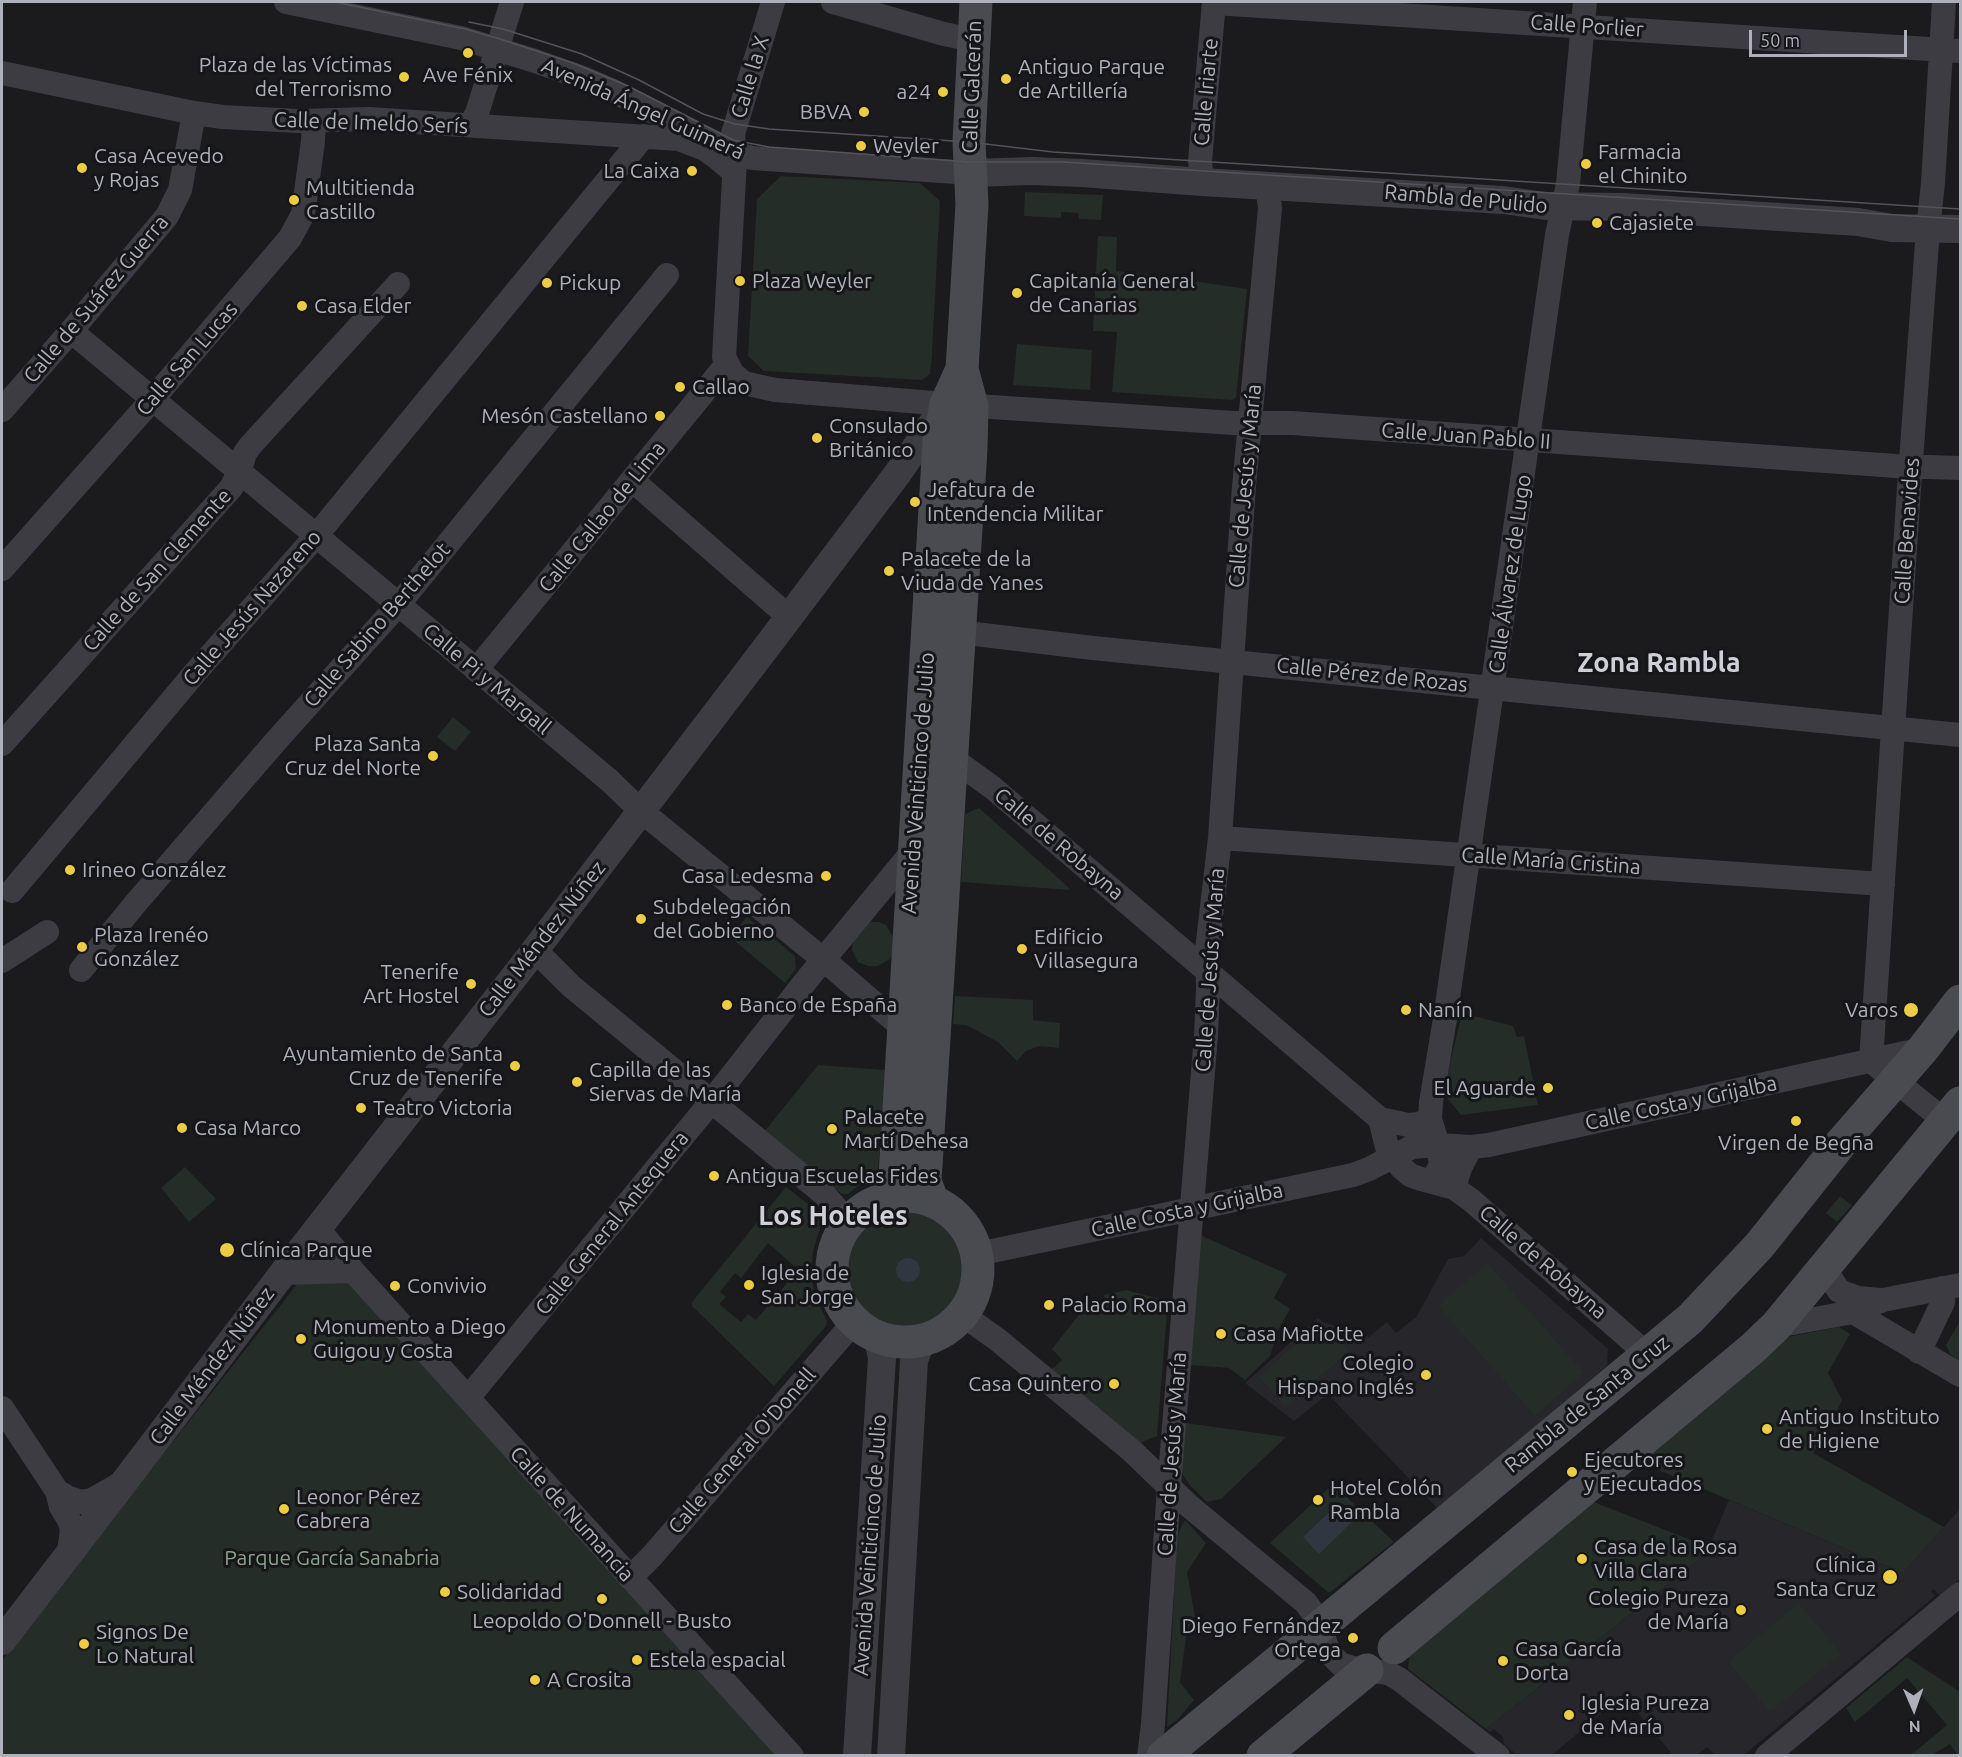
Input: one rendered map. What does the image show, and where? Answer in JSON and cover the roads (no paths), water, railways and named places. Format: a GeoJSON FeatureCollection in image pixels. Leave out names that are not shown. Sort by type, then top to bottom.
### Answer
{"type":"FeatureCollection","features":[{"type":"Feature","properties":{"kind":"main road","name":"Calle Galcerán"},"geometry":{"type":"LineString","coordinates":[[971,173],[969,132],[976,2]]}},
{"type":"Feature","properties":{"kind":"main road","name":"Avenida Veinticinco de Julio"},"geometry":{"type":"LineString","coordinates":[[887,1199],[895,1175],[938,450],[945,404],[962,369],[972,205],[971,173]]}},
{"type":"Feature","properties":{"kind":"main road","name":"Avenida Veinticinco de Julio"},"geometry":{"type":"LineString","coordinates":[[932,1200],[925,1181],[971,461],[945,404]]}},
{"type":"Feature","properties":{"kind":"main road","name":"Rambla de Santa Cruz"},"geometry":{"type":"LineString","coordinates":[[1163,1755],[1690,1319],[1737,1270],[1883,1071],[1923,1049],[1960,1001]]}},
{"type":"Feature","properties":{"kind":"main road"},"geometry":{"type":"LineString","coordinates":[[1394,1648],[1754,1348],[1776,1326],[1953,1112]]}},
{"type":"Feature","properties":{"kind":"main road"},"geometry":{"type":"LineString","coordinates":[[909,1196],[932,1200],[952,1212],[969,1231],[978,1254],[979,1273],[976,1291],[963,1315],[946,1330],[921,1341],[897,1342],[865,1329],[845,1311],[836,1295],[832,1277],[832,1258],[838,1238],[846,1224],[869,1205],[887,1199],[909,1196]]}},
{"type":"Feature","properties":{"kind":"main road"},"geometry":{"type":"LineString","coordinates":[[1263,1755],[1368,1670]]}},
{"type":"Feature","properties":{"kind":"street","name":"Avenida Ángel Guimerá"},"geometry":{"type":"LineString","coordinates":[[286,2],[452,36],[497,48],[584,78],[639,103],[735,163],[762,159],[971,173]]}},
{"type":"Feature","properties":{"kind":"street"},"geometry":{"type":"LineString","coordinates":[[470,125],[477,113],[512,2]]}},
{"type":"Feature","properties":{"kind":"street","name":"Calle la X"},"geometry":{"type":"LineString","coordinates":[[735,163],[733,140],[735,124],[773,2]]}},
{"type":"Feature","properties":{"kind":"street"},"geometry":{"type":"LineString","coordinates":[[832,2],[973,40]]}},
{"type":"Feature","properties":{"kind":"street","name":"Calle Porlier"},"geometry":{"type":"LineString","coordinates":[[1214,2],[1951,50]]}},
{"type":"Feature","properties":{"kind":"street","name":"Calle Iriarte"},"geometry":{"type":"LineString","coordinates":[[1202,182],[1201,149],[1214,2]]}},
{"type":"Feature","properties":{"kind":"street","name":"Calle Álvarez de Lugo"},"geometry":{"type":"LineString","coordinates":[[1438,1145],[1430,1119],[1570,165],[1585,2]]}},
{"type":"Feature","properties":{"kind":"street","name":"Calle Benavides"},"geometry":{"type":"LineString","coordinates":[[1883,1071],[1883,884],[1928,229],[1951,50],[1944,2]]}},
{"type":"Feature","properties":{"kind":"street","name":"Calle de Imeldo Serís"},"geometry":{"type":"LineString","coordinates":[[2,73],[222,117],[314,121],[352,119],[680,139],[735,163]]}},
{"type":"Feature","properties":{"kind":"street","name":"Calle de Suárez Guerra"},"geometry":{"type":"LineString","coordinates":[[2,410],[161,224],[172,207],[180,190],[194,113]]}},
{"type":"Feature","properties":{"kind":"street","name":"Calle San Lucas"},"geometry":{"type":"LineString","coordinates":[[2,568],[152,400],[280,251],[299,225],[303,214],[314,121]]}},
{"type":"Feature","properties":{"kind":"street","name":"Calle Jesús Nazareno"},"geometry":{"type":"LineString","coordinates":[[12,891],[194,674],[316,536],[644,136]]}},
{"type":"Feature","properties":{"kind":"street"},"geometry":{"type":"LineString","coordinates":[[735,163],[724,349],[726,364],[733,374],[744,383],[758,388],[945,404]]}},
{"type":"Feature","properties":{"kind":"street","name":"Rambla de Pulido"},"geometry":{"type":"LineString","coordinates":[[971,173],[1055,172],[1503,200],[1537,205],[1603,206],[1873,223],[1892,228],[1960,229]]}},
{"type":"Feature","properties":{"kind":"street","name":"Calle de Jesús y María"},"geometry":{"type":"LineString","coordinates":[[1149,1755],[1206,1035],[1209,932],[1220,838],[1249,424],[1270,208],[1267,185]]}},
{"type":"Feature","properties":{"kind":"street","name":"Calle Sabino Berthelot"},"geometry":{"type":"LineString","coordinates":[[81,970],[276,741],[398,605],[667,275]]}},
{"type":"Feature","properties":{"kind":"street","name":"Calle de San Clemente"},"geometry":{"type":"LineString","coordinates":[[2,744],[231,488],[250,446],[398,284]]}},
{"type":"Feature","properties":{"kind":"street","name":"Calle Pi y Margall"},"geometry":{"type":"LineString","coordinates":[[71,331],[610,781],[641,811],[825,960],[903,1028]]}},
{"type":"Feature","properties":{"kind":"street","name":"Calle Callao de Lima"},"geometry":{"type":"LineString","coordinates":[[476,670],[726,364]]}},
{"type":"Feature","properties":{"kind":"street","name":"Calle Juan Pablo II"},"geometry":{"type":"LineString","coordinates":[[945,404],[1249,424],[1292,423],[1528,441],[1960,468]]}},
{"type":"Feature","properties":{"kind":"street","name":"Calle Méndez Núñez"},"geometry":{"type":"LineString","coordinates":[[2,1641],[789,618],[898,473],[945,404]]}},
{"type":"Feature","properties":{"kind":"street"},"geometry":{"type":"LineString","coordinates":[[632,480],[789,618]]}},
{"type":"Feature","properties":{"kind":"street","name":"Calle Pérez de Rozas"},"geometry":{"type":"LineString","coordinates":[[929,618],[960,631],[1058,644],[1960,735]]}},
{"type":"Feature","properties":{"kind":"street","name":"Calle de Robayna"},"geometry":{"type":"LineString","coordinates":[[953,759],[993,788],[1380,1119],[1409,1125],[1430,1119]]}},
{"type":"Feature","properties":{"kind":"street","name":"Calle María Cristina"},"geometry":{"type":"LineString","coordinates":[[1220,838],[1883,884]]}},
{"type":"Feature","properties":{"kind":"street","name":"Calle General Antequera"},"geometry":{"type":"LineString","coordinates":[[468,1398],[913,851]]}},
{"type":"Feature","properties":{"kind":"street"},"geometry":{"type":"LineString","coordinates":[[2,961],[47,932]]}},
{"type":"Feature","properties":{"kind":"street"},"geometry":{"type":"LineString","coordinates":[[535,950],[571,986],[824,1194],[846,1224]]}},
{"type":"Feature","properties":{"kind":"street"},"geometry":{"type":"LineString","coordinates":[[1883,1071],[1953,1112]]}},
{"type":"Feature","properties":{"kind":"street","name":"Calle Costa y Grijalba"},"geometry":{"type":"LineString","coordinates":[[978,1254],[1353,1175],[1412,1147],[1489,1145],[1883,1071]]}},
{"type":"Feature","properties":{"kind":"street"},"geometry":{"type":"LineString","coordinates":[[1380,1119],[1388,1150],[1393,1157]]}},
{"type":"Feature","properties":{"kind":"street"},"geometry":{"type":"LineString","coordinates":[[1438,1145],[1443,1185]]}},
{"type":"Feature","properties":{"kind":"street"},"geometry":{"type":"LineString","coordinates":[[1443,1185],[1460,1168],[1471,1147]]}},
{"type":"Feature","properties":{"kind":"street","name":"Calle de Robayna"},"geometry":{"type":"LineString","coordinates":[[1393,1157],[1410,1174],[1443,1185],[1472,1200],[1647,1354]]}},
{"type":"Feature","properties":{"kind":"street","name":"Calle de Numancia"},"geometry":{"type":"LineString","coordinates":[[318,1228],[353,1271],[792,1755]]}},
{"type":"Feature","properties":{"kind":"street"},"geometry":{"type":"LineString","coordinates":[[1826,1266],[1839,1291],[1858,1298],[1883,1300]]}},
{"type":"Feature","properties":{"kind":"street"},"geometry":{"type":"LineString","coordinates":[[283,1273],[353,1271]]}},
{"type":"Feature","properties":{"kind":"street"},"geometry":{"type":"LineString","coordinates":[[1776,1326],[1853,1312],[1883,1300],[1951,1287]]}},
{"type":"Feature","properties":{"kind":"street"},"geometry":{"type":"LineString","coordinates":[[1919,1352],[1951,1287]]}},
{"type":"Feature","properties":{"kind":"street"},"geometry":{"type":"LineString","coordinates":[[1853,1312],[1960,1376]]}},
{"type":"Feature","properties":{"kind":"street"},"geometry":{"type":"LineString","coordinates":[[963,1315],[998,1340],[1132,1451],[1188,1505],[1306,1603],[1320,1626],[1332,1657],[1345,1666],[1388,1673],[1399,1679],[1498,1755]]}},
{"type":"Feature","properties":{"kind":"street","name":"Calle General O'Donell"},"geometry":{"type":"LineString","coordinates":[[630,1578],[865,1329]]}},
{"type":"Feature","properties":{"kind":"street","name":"Avenida Veinticinco de Julio"},"geometry":{"type":"LineString","coordinates":[[857,1755],[882,1358],[880,1347],[865,1329]]}},
{"type":"Feature","properties":{"kind":"street","name":"Avenida Veinticinco de Julio"},"geometry":{"type":"LineString","coordinates":[[891,1755],[914,1361],[921,1341]]}},
{"type":"Feature","properties":{"kind":"street"},"geometry":{"type":"LineString","coordinates":[[2,1408],[57,1491],[61,1507],[72,1529],[69,1553]]}},
{"type":"Feature","properties":{"kind":"street"},"geometry":{"type":"LineString","coordinates":[[57,1491],[81,1502],[92,1500],[125,1481]]}},
{"type":"Feature","properties":{"kind":"street"},"geometry":{"type":"LineString","coordinates":[[1767,1755],[1960,1594]]}},
{"type":"Feature","properties":{"kind":"street"},"geometry":{"type":"LineString","coordinates":[[1368,1670],[1394,1648]]}},
{"type":"Feature","properties":{"kind":"tram line"},"geometry":{"type":"LineString","coordinates":[[335,2],[465,29],[573,63],[628,86],[733,140],[769,147],[969,162],[1063,162],[1960,219]]}},
{"type":"Feature","properties":{"kind":"tram line"},"geometry":{"type":"LineString","coordinates":[[469,22],[503,29],[582,54],[639,80],[703,114],[735,124],[769,129],[969,142],[1053,152],[1960,209]]}},
{"type":"Feature","properties":{"kind":"place","name":"Ave Fénix"},"geometry":{"type":"Point","coordinates":[468,53]}},
{"type":"Feature","properties":{"kind":"place","name":"Plaza de las Víctimas del Terrorismo"},"geometry":{"type":"Point","coordinates":[404,77]}},
{"type":"Feature","properties":{"kind":"place","name":"Antiguo Parque de Artillería"},"geometry":{"type":"Point","coordinates":[1006,79]}},
{"type":"Feature","properties":{"kind":"place","name":"a24"},"geometry":{"type":"Point","coordinates":[943,92]}},
{"type":"Feature","properties":{"kind":"place","name":"BBVA"},"geometry":{"type":"Point","coordinates":[864,112]}},
{"type":"Feature","properties":{"kind":"place","name":"Weyler"},"geometry":{"type":"Point","coordinates":[861,146]}},
{"type":"Feature","properties":{"kind":"place","name":"Farmacia el Chinito"},"geometry":{"type":"Point","coordinates":[1586,164]}},
{"type":"Feature","properties":{"kind":"place","name":"Casa Acevedo y Rojas"},"geometry":{"type":"Point","coordinates":[82,168]}},
{"type":"Feature","properties":{"kind":"place","name":"La Caixa"},"geometry":{"type":"Point","coordinates":[692,171]}},
{"type":"Feature","properties":{"kind":"place","name":"Multitienda Castillo"},"geometry":{"type":"Point","coordinates":[294,200]}},
{"type":"Feature","properties":{"kind":"place","name":"Cajasiete"},"geometry":{"type":"Point","coordinates":[1597,223]}},
{"type":"Feature","properties":{"kind":"place","name":"Plaza Weyler"},"geometry":{"type":"Point","coordinates":[740,281]}},
{"type":"Feature","properties":{"kind":"place","name":"Pickup"},"geometry":{"type":"Point","coordinates":[547,283]}},
{"type":"Feature","properties":{"kind":"place","name":"Capitanía General de Canarias"},"geometry":{"type":"Point","coordinates":[1017,293]}},
{"type":"Feature","properties":{"kind":"place","name":"Casa Elder"},"geometry":{"type":"Point","coordinates":[302,306]}},
{"type":"Feature","properties":{"kind":"place","name":"Callao"},"geometry":{"type":"Point","coordinates":[680,387]}},
{"type":"Feature","properties":{"kind":"place","name":"Mesón Castellano"},"geometry":{"type":"Point","coordinates":[660,416]}},
{"type":"Feature","properties":{"kind":"place","name":"Consulado Británico"},"geometry":{"type":"Point","coordinates":[817,438]}},
{"type":"Feature","properties":{"kind":"place","name":"Jefatura de Intendencia Militar"},"geometry":{"type":"Point","coordinates":[915,502]}},
{"type":"Feature","properties":{"kind":"place","name":"Palacete de la Viuda de Yanes"},"geometry":{"type":"Point","coordinates":[889,571]}},
{"type":"Feature","properties":{"kind":"place","name":"Plaza Santa Cruz del Norte"},"geometry":{"type":"Point","coordinates":[433,756]}},
{"type":"Feature","properties":{"kind":"place","name":"Irineo González"},"geometry":{"type":"Point","coordinates":[70,870]}},
{"type":"Feature","properties":{"kind":"place","name":"Casa Ledesma"},"geometry":{"type":"Point","coordinates":[826,876]}},
{"type":"Feature","properties":{"kind":"place","name":"Subdelegación del Gobierno"},"geometry":{"type":"Point","coordinates":[641,919]}},
{"type":"Feature","properties":{"kind":"place","name":"Plaza Irenéo González"},"geometry":{"type":"Point","coordinates":[82,947]}},
{"type":"Feature","properties":{"kind":"place","name":"Edificio Villasegura"},"geometry":{"type":"Point","coordinates":[1022,949]}},
{"type":"Feature","properties":{"kind":"place","name":"Tenerife Art Hostel"},"geometry":{"type":"Point","coordinates":[471,984]}},
{"type":"Feature","properties":{"kind":"place","name":"Banco de España"},"geometry":{"type":"Point","coordinates":[727,1005]}},
{"type":"Feature","properties":{"kind":"place","name":"Nanín"},"geometry":{"type":"Point","coordinates":[1406,1010]}},
{"type":"Feature","properties":{"kind":"place","name":"Varos"},"geometry":{"type":"Point","coordinates":[1911,1010]}},
{"type":"Feature","properties":{"kind":"place","name":"Ayuntamiento de Santa Cruz de Tenerife"},"geometry":{"type":"Point","coordinates":[515,1066]}},
{"type":"Feature","properties":{"kind":"place","name":"Capilla de las Siervas de María"},"geometry":{"type":"Point","coordinates":[577,1082]}},
{"type":"Feature","properties":{"kind":"place","name":"El Aguarde"},"geometry":{"type":"Point","coordinates":[1548,1088]}},
{"type":"Feature","properties":{"kind":"place","name":"Teatro Victoria"},"geometry":{"type":"Point","coordinates":[361,1108]}},
{"type":"Feature","properties":{"kind":"place","name":"Virgen de Begña"},"geometry":{"type":"Point","coordinates":[1796,1121]}},
{"type":"Feature","properties":{"kind":"place","name":"Casa Marco"},"geometry":{"type":"Point","coordinates":[182,1128]}},
{"type":"Feature","properties":{"kind":"place","name":"Palacete Martí Dehesa"},"geometry":{"type":"Point","coordinates":[832,1129]}},
{"type":"Feature","properties":{"kind":"place","name":"Antigua Escuelas Fides"},"geometry":{"type":"Point","coordinates":[714,1176]}},
{"type":"Feature","properties":{"kind":"place","name":"Clínica Parque"},"geometry":{"type":"Point","coordinates":[227,1250]}},
{"type":"Feature","properties":{"kind":"place","name":"Iglesia de San Jorge"},"geometry":{"type":"Point","coordinates":[749,1285]}},
{"type":"Feature","properties":{"kind":"place","name":"Convivio"},"geometry":{"type":"Point","coordinates":[395,1286]}},
{"type":"Feature","properties":{"kind":"place","name":"Palacio Roma"},"geometry":{"type":"Point","coordinates":[1049,1305]}},
{"type":"Feature","properties":{"kind":"place","name":"Casa Mafiotte"},"geometry":{"type":"Point","coordinates":[1221,1334]}},
{"type":"Feature","properties":{"kind":"place","name":"Monumento a Diego Guigou y Costa"},"geometry":{"type":"Point","coordinates":[301,1339]}},
{"type":"Feature","properties":{"kind":"place","name":"Colegio Hispano Inglés"},"geometry":{"type":"Point","coordinates":[1426,1375]}},
{"type":"Feature","properties":{"kind":"place","name":"Casa Quintero"},"geometry":{"type":"Point","coordinates":[1114,1384]}},
{"type":"Feature","properties":{"kind":"place","name":"Antiguo Instituto de Higiene"},"geometry":{"type":"Point","coordinates":[1767,1429]}},
{"type":"Feature","properties":{"kind":"place","name":"Ejecutores y Ejecutados"},"geometry":{"type":"Point","coordinates":[1572,1472]}},
{"type":"Feature","properties":{"kind":"place","name":"Hotel Colón Rambla"},"geometry":{"type":"Point","coordinates":[1318,1500]}},
{"type":"Feature","properties":{"kind":"place","name":"Leonor Pérez Cabrera"},"geometry":{"type":"Point","coordinates":[284,1509]}},
{"type":"Feature","properties":{"kind":"place","name":"Casa de la Rosa Villa Clara"},"geometry":{"type":"Point","coordinates":[1582,1559]}},
{"type":"Feature","properties":{"kind":"place","name":"Clínica Santa Cruz"},"geometry":{"type":"Point","coordinates":[1890,1577]}},
{"type":"Feature","properties":{"kind":"place","name":"Solidaridad"},"geometry":{"type":"Point","coordinates":[445,1592]}},
{"type":"Feature","properties":{"kind":"place","name":"Leopoldo O'Donnell - Busto"},"geometry":{"type":"Point","coordinates":[602,1599]}},
{"type":"Feature","properties":{"kind":"place","name":"Colegio Pureza de María"},"geometry":{"type":"Point","coordinates":[1741,1610]}},
{"type":"Feature","properties":{"kind":"place","name":"Diego Fernández Ortega"},"geometry":{"type":"Point","coordinates":[1353,1638]}},
{"type":"Feature","properties":{"kind":"place","name":"Signos De Lo Natural"},"geometry":{"type":"Point","coordinates":[84,1644]}},
{"type":"Feature","properties":{"kind":"place","name":"Estela espacial"},"geometry":{"type":"Point","coordinates":[637,1660]}},
{"type":"Feature","properties":{"kind":"place","name":"Casa García Dorta"},"geometry":{"type":"Point","coordinates":[1503,1661]}},
{"type":"Feature","properties":{"kind":"place","name":"A Crosita"},"geometry":{"type":"Point","coordinates":[535,1680]}},
{"type":"Feature","properties":{"kind":"place","name":"Iglesia Pureza de María"},"geometry":{"type":"Point","coordinates":[1569,1715]}},
{"type":"Feature","properties":{"kind":"district","name":"Zona Rambla"},"geometry":{"type":"Point","coordinates":[1659,663]}},
{"type":"Feature","properties":{"kind":"district","name":"Los Hoteles"},"geometry":{"type":"Point","coordinates":[833,1216]}},
{"type":"Feature","properties":{"kind":"park label","name":"Parque García Sanabria"},"geometry":{"type":"Point","coordinates":[332,1558]}}]}
